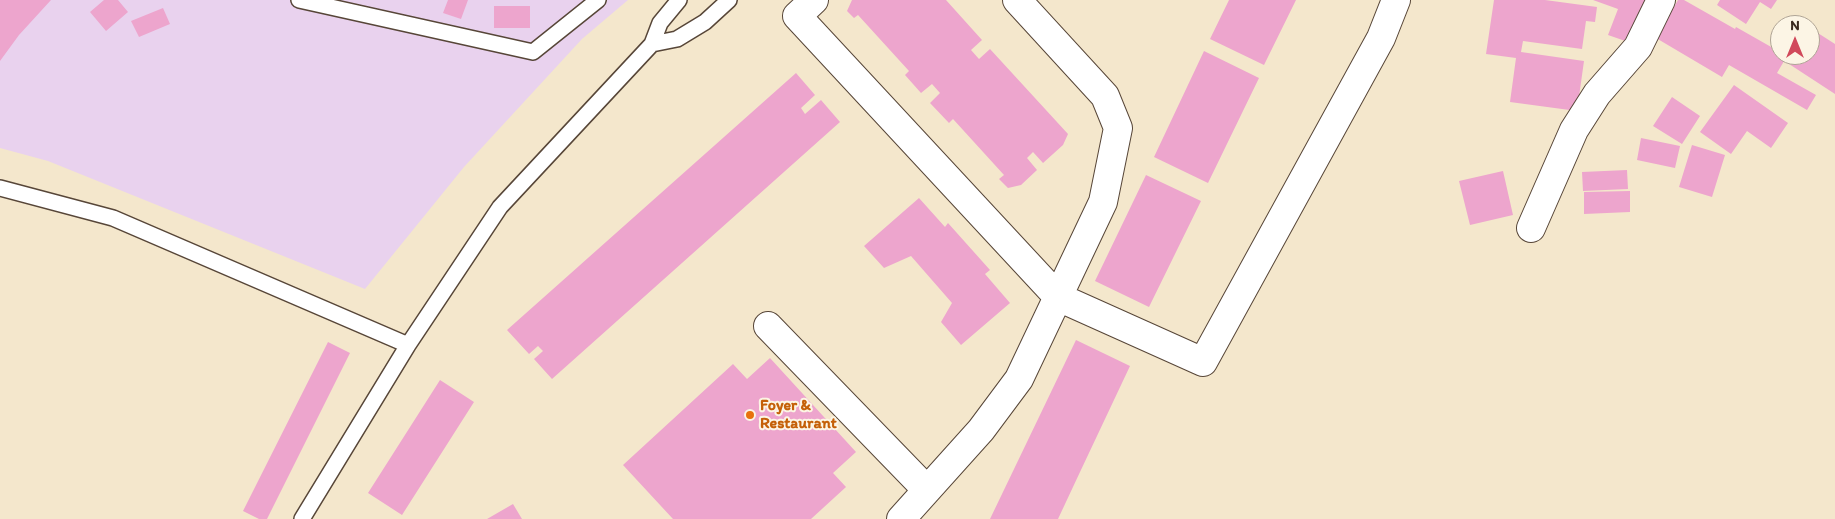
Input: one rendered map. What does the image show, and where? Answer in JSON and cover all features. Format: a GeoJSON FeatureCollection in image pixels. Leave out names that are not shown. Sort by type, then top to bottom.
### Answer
{"type":"FeatureCollection","features":[{"type":"Feature","properties":{"kind":"street"},"geometry":{"type":"LineString","coordinates":[[814,0],[797,16],[1058,297],[1203,362],[1381,38],[1396,0]]}},
{"type":"Feature","properties":{"kind":"street"},"geometry":{"type":"LineString","coordinates":[[901,519],[981,430],[1019,379],[1103,202],[1118,128],[1105,96],[1017,0]]}},
{"type":"Feature","properties":{"kind":"street"},"geometry":{"type":"LineString","coordinates":[[1531,228],[1574,130],[1597,94],[1638,47],[1661,0]]}},
{"type":"Feature","properties":{"kind":"street"},"geometry":{"type":"LineString","coordinates":[[768,326],[927,490]]}},
{"type":"Feature","properties":{"kind":"lane"},"geometry":{"type":"LineString","coordinates":[[299,0],[331,4],[533,52],[598,0]]}},
{"type":"Feature","properties":{"kind":"lane"},"geometry":{"type":"LineString","coordinates":[[302,519],[408,344],[500,207],[652,44],[660,23],[679,0]]}},
{"type":"Feature","properties":{"kind":"lane"},"geometry":{"type":"LineString","coordinates":[[652,44],[677,39],[705,22],[729,0]]}},
{"type":"Feature","properties":{"kind":"lane"},"geometry":{"type":"LineString","coordinates":[[0,188],[113,218],[408,344]]}},
{"type":"Feature","properties":{"kind":"shaded area"},"geometry":{"type":"Polygon","coordinates":[[[0,0],[628,0],[582,39],[464,167],[365,289],[48,161],[0,148],[0,0]]]}},
{"type":"Feature","properties":{"kind":"building"},"geometry":{"type":"Polygon","coordinates":[[[0,0],[51,0],[19,35],[0,61],[0,0]]]}},
{"type":"Feature","properties":{"kind":"building"},"geometry":{"type":"Polygon","coordinates":[[[104,0],[118,0],[128,12],[106,31],[90,12],[104,0]]]}},
{"type":"Feature","properties":{"kind":"building"},"geometry":{"type":"Polygon","coordinates":[[[448,0],[468,0],[461,19],[443,13],[448,0]]]}},
{"type":"Feature","properties":{"kind":"building"},"geometry":{"type":"Polygon","coordinates":[[[852,0],[946,0],[982,40],[971,50],[979,59],[990,49],[1068,134],[1063,145],[1043,163],[1033,152],[1027,158],[1037,170],[1021,185],[1008,188],[999,179],[1004,175],[953,119],[949,123],[930,103],[940,93],[932,84],[921,93],[905,75],[909,71],[858,15],[854,18],[847,11],[852,0]]]}},
{"type":"Feature","properties":{"kind":"building"},"geometry":{"type":"Polygon","coordinates":[[[1229,0],[1296,0],[1264,65],[1210,39],[1229,0]]]}},
{"type":"Feature","properties":{"kind":"building"},"geometry":{"type":"Polygon","coordinates":[[[1494,0],[1545,0],[1597,7],[1595,22],[1586,21],[1582,49],[1523,41],[1521,52],[1584,61],[1577,111],[1510,102],[1516,58],[1486,54],[1494,0]]]}},
{"type":"Feature","properties":{"kind":"building"},"geometry":{"type":"Polygon","coordinates":[[[1593,0],[1650,0],[1634,44],[1608,35],[1618,9],[1593,0]]]}},
{"type":"Feature","properties":{"kind":"building"},"geometry":{"type":"Polygon","coordinates":[[[1678,0],[1684,0],[1770,46],[1770,65],[1782,65],[1777,73],[1816,95],[1807,110],[1729,65],[1722,77],[1656,38],[1678,0]]]}},
{"type":"Feature","properties":{"kind":"building"},"geometry":{"type":"Polygon","coordinates":[[[1720,0],[1777,0],[1771,9],[1760,2],[1746,24],[1717,5],[1720,0]]]}},
{"type":"Feature","properties":{"kind":"building"},"geometry":{"type":"Polygon","coordinates":[[[494,6],[530,6],[530,28],[494,28],[494,6]]]}},
{"type":"Feature","properties":{"kind":"building"},"geometry":{"type":"Polygon","coordinates":[[[163,8],[170,24],[139,37],[131,21],[163,8]]]}},
{"type":"Feature","properties":{"kind":"building"},"geometry":{"type":"Polygon","coordinates":[[[1820,34],[1835,44],[1835,94],[1791,65],[1820,65],[1820,34]]]}},
{"type":"Feature","properties":{"kind":"building"},"geometry":{"type":"Polygon","coordinates":[[[1204,51],[1259,78],[1208,183],[1154,157],[1204,51]]]}},
{"type":"Feature","properties":{"kind":"building"},"geometry":{"type":"Polygon","coordinates":[[[796,73],[815,95],[801,108],[805,114],[821,100],[840,122],[552,379],[534,359],[543,351],[538,346],[529,354],[507,330],[796,73]]]}},
{"type":"Feature","properties":{"kind":"building"},"geometry":{"type":"Polygon","coordinates":[[[1734,85],[1788,123],[1771,148],[1747,131],[1731,154],[1700,132],[1734,85]]]}},
{"type":"Feature","properties":{"kind":"building"},"geometry":{"type":"Polygon","coordinates":[[[1672,97],[1700,116],[1682,144],[1653,126],[1672,97]]]}},
{"type":"Feature","properties":{"kind":"building"},"geometry":{"type":"Polygon","coordinates":[[[1641,138],[1680,146],[1675,168],[1637,160],[1641,138]]]}},
{"type":"Feature","properties":{"kind":"building"},"geometry":{"type":"Polygon","coordinates":[[[1692,145],[1725,155],[1712,197],[1679,187],[1692,145]]]}},
{"type":"Feature","properties":{"kind":"building"},"geometry":{"type":"Polygon","coordinates":[[[1627,170],[1628,189],[1583,191],[1582,172],[1627,170]]]}},
{"type":"Feature","properties":{"kind":"building"},"geometry":{"type":"Polygon","coordinates":[[[1503,171],[1513,215],[1470,225],[1459,181],[1503,171]]]}},
{"type":"Feature","properties":{"kind":"building"},"geometry":{"type":"Polygon","coordinates":[[[1146,175],[1201,201],[1149,307],[1095,281],[1146,175]]]}},
{"type":"Feature","properties":{"kind":"building"},"geometry":{"type":"Polygon","coordinates":[[[1630,191],[1630,212],[1584,214],[1584,192],[1630,191]]]}},
{"type":"Feature","properties":{"kind":"building"},"geometry":{"type":"Polygon","coordinates":[[[919,198],[945,227],[948,223],[990,270],[985,274],[1010,303],[961,345],[941,322],[952,303],[911,256],[884,268],[864,246],[919,198]]]}},
{"type":"Feature","properties":{"kind":"building"},"geometry":{"type":"Polygon","coordinates":[[[1076,340],[1130,366],[1058,519],[990,519],[1076,340]]]}},
{"type":"Feature","properties":{"kind":"building"},"geometry":{"type":"Polygon","coordinates":[[[328,342],[350,353],[267,519],[259,519],[243,511],[328,342]]]}},
{"type":"Feature","properties":{"kind":"building","name":"Foyer & Restaurant"},"geometry":{"type":"Polygon","coordinates":[[[770,358],[856,452],[833,473],[846,487],[811,519],[673,519],[623,465],[733,364],[747,379],[770,358]]]}},
{"type":"Feature","properties":{"kind":"building"},"geometry":{"type":"Polygon","coordinates":[[[440,380],[474,402],[402,515],[368,493],[440,380]]]}},
{"type":"Feature","properties":{"kind":"building"},"geometry":{"type":"Polygon","coordinates":[[[513,504],[522,519],[487,519],[513,504]]]}},
{"type":"Feature","properties":{"kind":"place","name":"Foyer & Restaurant"},"geometry":{"type":"Point","coordinates":[750,415]}}]}
